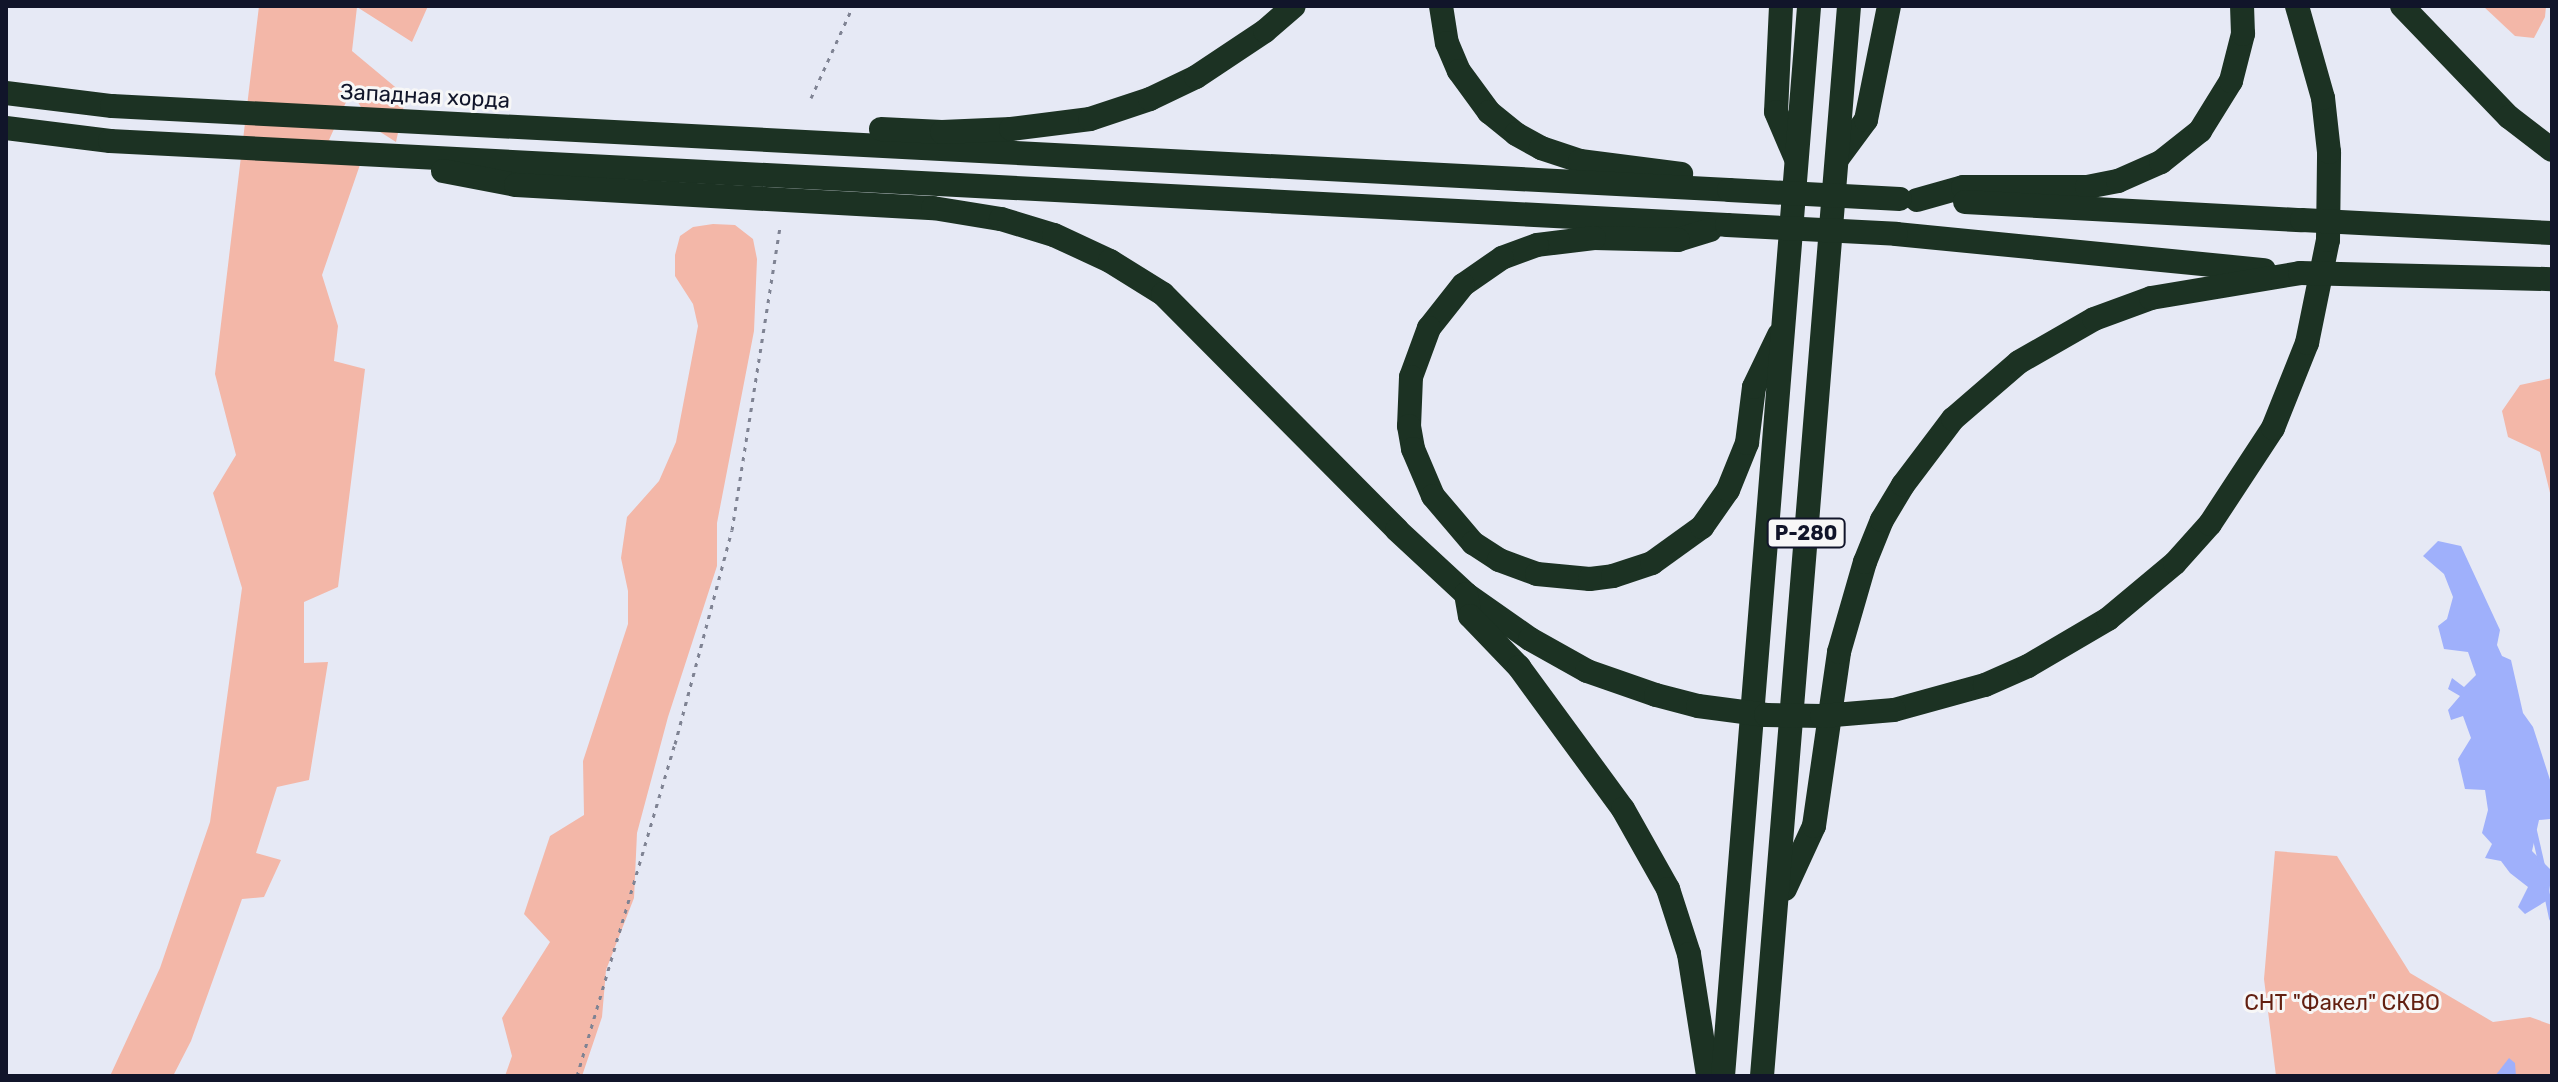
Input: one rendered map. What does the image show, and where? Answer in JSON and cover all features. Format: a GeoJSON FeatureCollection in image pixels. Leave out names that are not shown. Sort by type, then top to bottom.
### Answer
{"type":"FeatureCollection","features":[{"type":"Feature","properties":{"kind":"highway"},"geometry":{"type":"LineString","coordinates":[[288,115],[379,107],[942,132],[1011,129],[1090,119],[1150,99],[1196,77],[1265,31],[1294,6]]}},
{"type":"Feature","properties":{"kind":"highway"},"geometry":{"type":"LineString","coordinates":[[1441,6],[1447,43],[1459,71],[1489,112],[1516,134],[1541,148],[1580,161],[1674,172],[1729,190]]}},
{"type":"Feature","properties":{"kind":"highway"},"geometry":{"type":"LineString","coordinates":[[1781,6],[1776,112],[1798,163]]}},
{"type":"Feature","properties":{"kind":"highway","name":"Р-280"},"geometry":{"type":"LineString","coordinates":[[1723,1076],[1809,6]]}},
{"type":"Feature","properties":{"kind":"highway","name":"Р-280"},"geometry":{"type":"LineString","coordinates":[[1762,1076],[1849,6]]}},
{"type":"Feature","properties":{"kind":"highway"},"geometry":{"type":"LineString","coordinates":[[1838,158],[1866,120],[1889,6]]}},
{"type":"Feature","properties":{"kind":"highway"},"geometry":{"type":"LineString","coordinates":[[1909,199],[1963,187],[2087,187],[2118,181],[2161,162],[2200,131],[2231,81],[2243,34],[2242,6]]}},
{"type":"Feature","properties":{"kind":"highway"},"geometry":{"type":"LineString","coordinates":[[346,154],[516,185],[933,208],[1001,219],[1054,235],[1110,261],[1163,294],[1199,326],[1397,530],[1466,594],[1530,639],[1587,671],[1656,695],[1698,706],[1766,715],[1822,716],[1894,710],[1985,685],[2028,666],[2108,619],[2175,563],[2210,524],[2273,428],[2307,343],[2328,240],[2329,152],[2323,98],[2297,6]]}},
{"type":"Feature","properties":{"kind":"highway"},"geometry":{"type":"LineString","coordinates":[[2402,6],[2509,117],[2552,150]]}},
{"type":"Feature","properties":{"kind":"highway","name":"Западная хорда"},"geometry":{"type":"LineString","coordinates":[[6,93],[112,106],[2552,233]]}},
{"type":"Feature","properties":{"kind":"highway"},"geometry":{"type":"LineString","coordinates":[[6,128],[110,141],[1896,234],[2300,273],[2552,279]]}},
{"type":"Feature","properties":{"kind":"highway"},"geometry":{"type":"LineString","coordinates":[[1727,225],[1678,240],[1594,238],[1537,245],[1502,258],[1463,285],[1429,328],[1411,377],[1409,426],[1413,449],[1433,496],[1473,543],[1499,560],[1537,574],[1590,579],[1623,574],[1652,563],[1702,527],[1728,490],[1747,443],[1754,387],[1784,326]]}},
{"type":"Feature","properties":{"kind":"highway"},"geometry":{"type":"LineString","coordinates":[[1778,903],[1814,826],[1839,652],[1865,562],[1882,520],[1903,485],[1953,419],[2019,362],[2094,319],[2151,298],[2300,273]]}},
{"type":"Feature","properties":{"kind":"highway"},"geometry":{"type":"LineString","coordinates":[[1466,594],[1470,616],[1519,667],[1614,796],[1668,889],[1689,954],[1708,1076]]}},
{"type":"Feature","properties":{"kind":"path"},"geometry":{"type":"LineString","coordinates":[[811,98],[853,6]]}},
{"type":"Feature","properties":{"kind":"path"},"geometry":{"type":"LineString","coordinates":[[577,1076],[675,744],[732,530],[780,227]]}},
{"type":"Feature","properties":{"kind":"green space"},"geometry":{"type":"Polygon","coordinates":[[[259,6],[428,6],[412,42],[357,7],[352,51],[406,96],[396,142],[374,128],[351,91],[329,140],[363,156],[322,275],[338,326],[334,361],[365,369],[338,587],[304,602],[304,663],[328,662],[309,780],[277,787],[256,853],[281,860],[264,897],[242,899],[191,1041],[173,1076],[110,1076],[160,968],[210,822],[242,588],[213,493],[236,455],[215,374],[259,6]]]}},
{"type":"Feature","properties":{"kind":"green space"},"geometry":{"type":"Polygon","coordinates":[[[2483,6],[2546,6],[2545,17],[2534,38],[2515,36],[2483,6]]]}},
{"type":"Feature","properties":{"kind":"green space"},"geometry":{"type":"Polygon","coordinates":[[[735,225],[753,239],[757,259],[754,331],[717,523],[717,566],[668,717],[637,833],[634,898],[606,970],[602,1017],[582,1076],[505,1076],[512,1056],[502,1018],[550,942],[524,914],[550,836],[584,815],[583,761],[628,624],[628,591],[621,558],[627,517],[659,481],[676,442],[698,326],[693,304],[675,276],[675,255],[680,236],[693,227],[735,225]]]}},
{"type":"Feature","properties":{"kind":"green space"},"geometry":{"type":"Polygon","coordinates":[[[2552,378],[2552,501],[2540,452],[2508,437],[2502,411],[2520,385],[2552,378]]]}},
{"type":"Feature","properties":{"kind":"green space","name":"СНТ \"Факел\" СКВО"},"geometry":{"type":"Polygon","coordinates":[[[2275,851],[2337,856],[2410,973],[2493,1022],[2530,1017],[2552,1025],[2552,1076],[2276,1076],[2264,979],[2275,851]]]}},
{"type":"Feature","properties":{"kind":"water"},"geometry":{"type":"Polygon","coordinates":[[[2438,541],[2461,546],[2500,630],[2497,645],[2502,656],[2511,660],[2523,713],[2533,727],[2552,786],[2552,816],[2539,820],[2532,851],[2552,871],[2548,900],[2525,914],[2518,907],[2528,887],[2510,873],[2501,861],[2485,858],[2492,844],[2482,833],[2488,810],[2485,790],[2465,789],[2458,759],[2471,738],[2463,716],[2451,720],[2448,710],[2460,696],[2448,689],[2452,678],[2464,687],[2476,675],[2468,652],[2444,649],[2438,626],[2447,619],[2453,597],[2444,574],[2423,556],[2438,541]]]}},
{"type":"Feature","properties":{"kind":"water"},"geometry":{"type":"Polygon","coordinates":[[[2509,1058],[2515,1063],[2516,1076],[2495,1076],[2509,1058]]]}},
{"type":"Feature","properties":{"kind":"waterway"},"geometry":{"type":"LineString","coordinates":[[2534,831],[2542,867]]}},
{"type":"Feature","properties":{"kind":"waterway"},"geometry":{"type":"LineString","coordinates":[[2546,890],[2552,918]]}}]}
